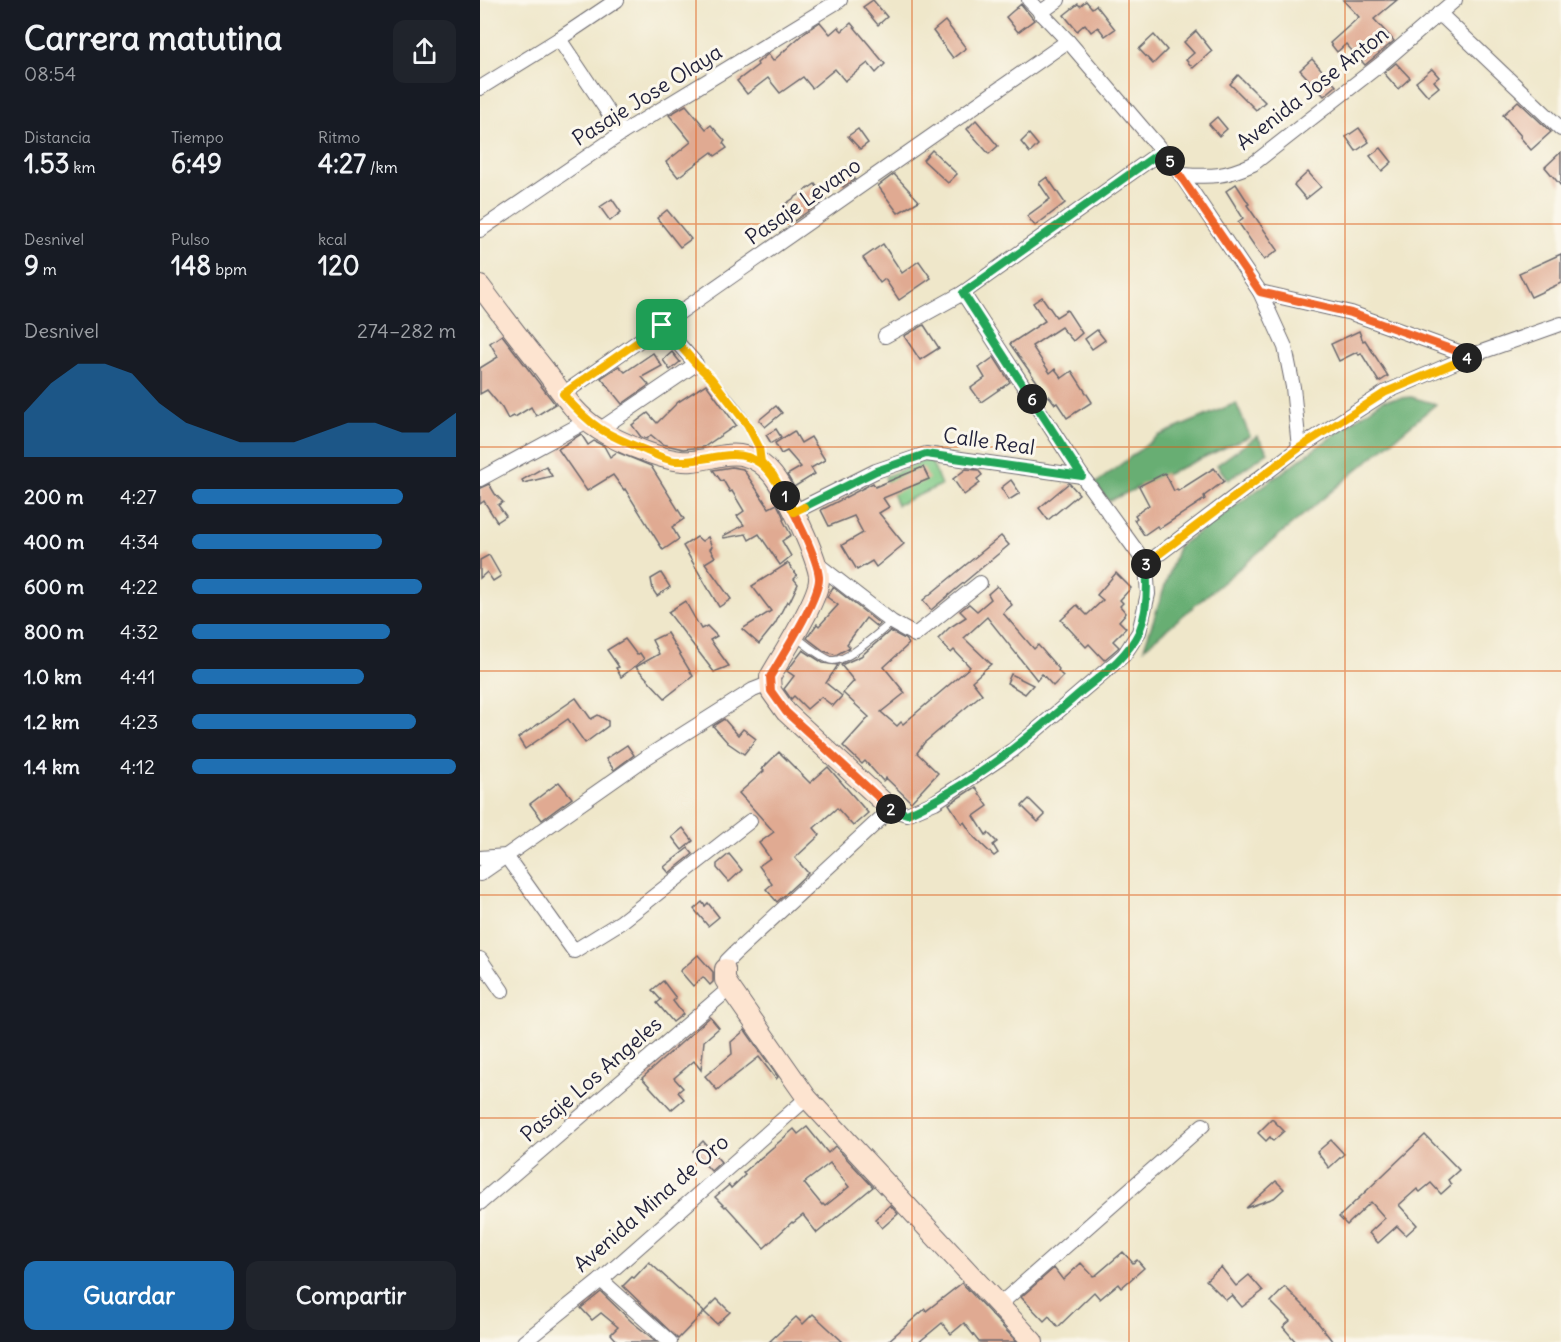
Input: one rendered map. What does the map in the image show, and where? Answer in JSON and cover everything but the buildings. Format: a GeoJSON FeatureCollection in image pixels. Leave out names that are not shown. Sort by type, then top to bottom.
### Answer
{"type":"FeatureCollection","features":[{"type":"Feature","properties":{"kind":"street"},"geometry":{"type":"LineString","coordinates":[[480,88],[560,39],[617,0]]}},
{"type":"Feature","properties":{"kind":"street","name":"Pasaje Jose Olaya"},"geometry":{"type":"LineString","coordinates":[[480,230],[622,133],[840,0]]}},
{"type":"Feature","properties":{"kind":"street"},"geometry":{"type":"LineString","coordinates":[[1029,0],[1068,41],[1162,151],[1260,292],[1285,347],[1293,387],[1299,448]]}},
{"type":"Feature","properties":{"kind":"street"},"geometry":{"type":"LineString","coordinates":[[1040,13],[1058,0]]}},
{"type":"Feature","properties":{"kind":"street","name":"Avenida Jose Anton"},"geometry":{"type":"LineString","coordinates":[[1181,176],[1209,177],[1231,174],[1253,164],[1382,63],[1455,0]]}},
{"type":"Feature","properties":{"kind":"street"},"geometry":{"type":"LineString","coordinates":[[1439,12],[1561,129]]}},
{"type":"Feature","properties":{"kind":"street"},"geometry":{"type":"LineString","coordinates":[[560,39],[622,133]]}},
{"type":"Feature","properties":{"kind":"street","name":"Pasaje Levano"},"geometry":{"type":"LineString","coordinates":[[563,394],[1068,41]]}},
{"type":"Feature","properties":{"kind":"street"},"geometry":{"type":"LineString","coordinates":[[885,336],[963,293],[1162,151]]}},
{"type":"Feature","properties":{"kind":"street"},"geometry":{"type":"LineString","coordinates":[[480,286],[563,394],[593,425],[672,461],[691,462],[724,455],[744,456],[761,462],[773,475],[794,512],[816,563],[819,579],[814,597],[770,677],[771,691],[786,712],[891,809],[907,814],[925,806],[1013,750],[1124,655],[1139,632],[1148,594],[1146,564],[1082,476],[963,293]]}},
{"type":"Feature","properties":{"kind":"street"},"geometry":{"type":"LineString","coordinates":[[1260,292],[1351,313],[1470,356]]}},
{"type":"Feature","properties":{"kind":"street"},"geometry":{"type":"LineString","coordinates":[[1146,564],[1299,448],[1386,392],[1470,356],[1561,324]]}},
{"type":"Feature","properties":{"kind":"street"},"geometry":{"type":"LineString","coordinates":[[480,479],[593,425],[696,364],[662,325]]}},
{"type":"Feature","properties":{"kind":"street","name":"Calle Real"},"geometry":{"type":"LineString","coordinates":[[794,512],[876,471],[926,454],[1082,476]]}},
{"type":"Feature","properties":{"kind":"street"},"geometry":{"type":"LineString","coordinates":[[816,563],[892,622],[915,635],[980,584]]}},
{"type":"Feature","properties":{"kind":"street"},"geometry":{"type":"LineString","coordinates":[[480,874],[647,757],[753,690],[771,683]]}},
{"type":"Feature","properties":{"kind":"street","name":"Pasaje Los Angeles"},"geometry":{"type":"LineString","coordinates":[[483,1195],[727,979],[727,961],[735,952],[891,809]]}},
{"type":"Feature","properties":{"kind":"street"},"geometry":{"type":"LineString","coordinates":[[506,856],[574,951],[621,922],[750,821]]}},
{"type":"Feature","properties":{"kind":"street"},"geometry":{"type":"LineString","coordinates":[[480,858],[506,856]]}},
{"type":"Feature","properties":{"kind":"street"},"geometry":{"type":"LineString","coordinates":[[480,959],[502,991]]}},
{"type":"Feature","properties":{"kind":"street"},"geometry":{"type":"LineString","coordinates":[[727,979],[807,1098],[1033,1342]]}},
{"type":"Feature","properties":{"kind":"street","name":"Avenida Mina de Oro"},"geometry":{"type":"LineString","coordinates":[[524,1342],[600,1280],[807,1098]]}},
{"type":"Feature","properties":{"kind":"street"},"geometry":{"type":"LineString","coordinates":[[999,1305],[1203,1125]]}},
{"type":"Feature","properties":{"kind":"street"},"geometry":{"type":"LineString","coordinates":[[600,1280],[670,1342]]}},
{"type":"Feature","properties":{"kind":"lane"},"geometry":{"type":"LineString","coordinates":[[696,364],[711,378],[747,424],[759,447],[761,462]]}},
{"type":"Feature","properties":{"kind":"lane"},"geometry":{"type":"LineString","coordinates":[[793,635],[830,660],[838,660],[850,655],[892,622]]}},
{"type":"Feature","properties":{"kind":"green space"},"geometry":{"type":"Polygon","coordinates":[[[1411,397],[1436,404],[1144,648],[1178,547],[1383,400],[1411,397]]]}},
{"type":"Feature","properties":{"kind":"green space"},"geometry":{"type":"Polygon","coordinates":[[[1236,403],[1250,436],[1109,501],[1095,484],[1158,436],[1236,403]]]}},
{"type":"Feature","properties":{"kind":"green space"},"geometry":{"type":"Polygon","coordinates":[[[1257,436],[1268,452],[1228,480],[1217,465],[1257,436]]]}},
{"type":"Feature","properties":{"kind":"green space"},"geometry":{"type":"Polygon","coordinates":[[[930,458],[941,485],[897,505],[885,477],[930,458]]]}},
{"type":"Feature","properties":{"kind":"route"},"geometry":{"type":"LineString","coordinates":[[662,325],[563,394],[582,417],[599,430],[672,461],[691,462],[724,455],[744,456],[761,462],[773,475],[794,512],[816,563],[819,579],[814,597],[770,677],[771,691],[786,712],[891,809],[907,814],[934,802],[1013,750],[1124,655],[1139,632],[1148,594],[1146,564],[1299,448],[1386,392],[1470,356],[1351,313],[1260,292],[1162,151],[963,293],[1082,476],[926,454],[876,471],[794,512],[773,475],[761,462],[759,447],[747,424],[711,378],[662,325]]}}]}
